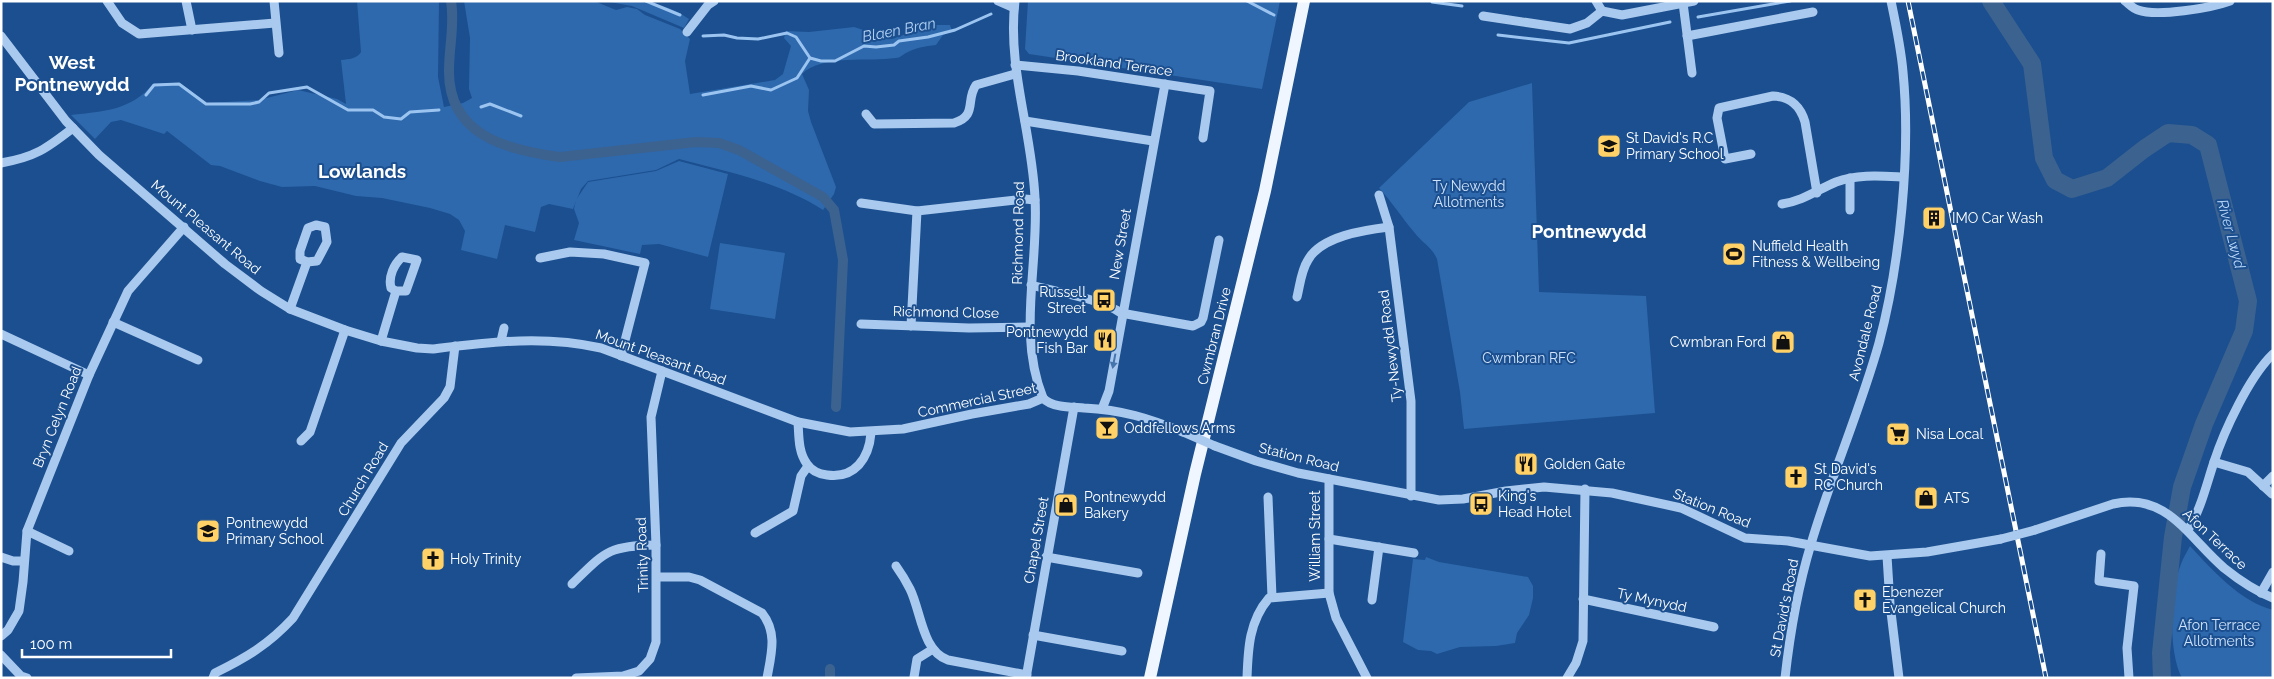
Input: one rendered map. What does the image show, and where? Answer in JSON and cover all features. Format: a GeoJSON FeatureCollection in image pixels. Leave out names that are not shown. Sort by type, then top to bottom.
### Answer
{"type":"FeatureCollection","features":[{"type":"Feature","properties":{"kind":"main road","name":"Cwmbran Drive"},"geometry":{"type":"LineString","coordinates":[[1150,678],[1195,474],[1264,191],[1304,1]]}},
{"type":"Feature","properties":{"kind":"street"},"geometry":{"type":"LineString","coordinates":[[107,1],[122,23],[139,34],[275,23]]}},
{"type":"Feature","properties":{"kind":"street"},"geometry":{"type":"LineString","coordinates":[[186,1],[192,30]]}},
{"type":"Feature","properties":{"kind":"street"},"geometry":{"type":"LineString","coordinates":[[274,1],[279,53]]}},
{"type":"Feature","properties":{"kind":"street"},"geometry":{"type":"LineString","coordinates":[[687,32],[708,5],[714,1]]}},
{"type":"Feature","properties":{"kind":"street"},"geometry":{"type":"LineString","coordinates":[[998,1],[1014,5]]}},
{"type":"Feature","properties":{"kind":"street"},"geometry":{"type":"LineString","coordinates":[[1596,1],[1602,11]]}},
{"type":"Feature","properties":{"kind":"street"},"geometry":{"type":"LineString","coordinates":[[1482,16],[1570,28],[1587,23],[1602,11],[1622,14],[1694,1]]}},
{"type":"Feature","properties":{"kind":"street","name":"Avondale Road"},"geometry":{"type":"LineString","coordinates":[[1811,544],[1879,342],[1894,269],[1903,176],[1904,73],[1891,1]]}},
{"type":"Feature","properties":{"kind":"street"},"geometry":{"type":"LineString","coordinates":[[2125,1],[2137,10],[2150,12],[2200,8],[2227,2]]}},
{"type":"Feature","properties":{"kind":"street"},"geometry":{"type":"LineString","coordinates":[[1683,3],[1692,73]]}},
{"type":"Feature","properties":{"kind":"street","name":"Richmond Road"},"geometry":{"type":"LineString","coordinates":[[1014,5],[1015,70],[1032,155],[1035,200],[1029,327],[1030,343],[1044,398]]}},
{"type":"Feature","properties":{"kind":"street"},"geometry":{"type":"LineString","coordinates":[[1687,36],[1813,12]]}},
{"type":"Feature","properties":{"kind":"street","name":"Mount Pleasant Road"},"geometry":{"type":"LineString","coordinates":[[1,36],[73,128],[99,155],[225,264],[290,309],[345,330],[381,341],[417,348],[433,349],[501,341],[559,340],[601,348],[798,422]]}},
{"type":"Feature","properties":{"kind":"street"},"geometry":{"type":"LineString","coordinates":[[866,114],[874,124],[954,123],[964,120],[969,114],[972,91],[976,85],[1015,70]]}},
{"type":"Feature","properties":{"kind":"street","name":"Brookland Terrace"},"geometry":{"type":"LineString","coordinates":[[1015,70],[1078,71],[1210,91],[1203,138]]}},
{"type":"Feature","properties":{"kind":"street","name":"New Street"},"geometry":{"type":"LineString","coordinates":[[1102,409],[1108,392],[1121,313],[1165,84]]}},
{"type":"Feature","properties":{"kind":"street"},"geometry":{"type":"LineString","coordinates":[[1751,154],[1725,159],[1717,118],[1719,108],[1772,96],[1780,96],[1794,102],[1803,115],[1805,122],[1817,193]]}},
{"type":"Feature","properties":{"kind":"street"},"geometry":{"type":"LineString","coordinates":[[1025,121],[1153,141]]}},
{"type":"Feature","properties":{"kind":"street"},"geometry":{"type":"LineString","coordinates":[[1,163],[34,156],[51,146],[73,128]]}},
{"type":"Feature","properties":{"kind":"street"},"geometry":{"type":"LineString","coordinates":[[1782,204],[1805,199],[1837,182],[1850,178],[1903,176]]}},
{"type":"Feature","properties":{"kind":"street"},"geometry":{"type":"LineString","coordinates":[[1850,178],[1850,210]]}},
{"type":"Feature","properties":{"kind":"street","name":"Ty-Newydd Road"},"geometry":{"type":"LineString","coordinates":[[1379,195],[1389,226],[1411,401],[1411,496]]}},
{"type":"Feature","properties":{"kind":"street"},"geometry":{"type":"LineString","coordinates":[[861,204],[917,211],[989,202],[1035,200]]}},
{"type":"Feature","properties":{"kind":"street"},"geometry":{"type":"LineString","coordinates":[[911,326],[917,211]]}},
{"type":"Feature","properties":{"kind":"street"},"geometry":{"type":"LineString","coordinates":[[1297,297],[1306,262],[1316,250],[1349,235],[1389,226]]}},
{"type":"Feature","properties":{"kind":"street","name":"Bryn Celyn Road"},"geometry":{"type":"LineString","coordinates":[[1,636],[8,630],[19,611],[26,531],[89,375],[128,291],[184,227]]}},
{"type":"Feature","properties":{"kind":"street"},"geometry":{"type":"LineString","coordinates":[[1032,286],[1078,297],[1114,308],[1121,313],[1188,326],[1201,322],[1219,240]]}},
{"type":"Feature","properties":{"kind":"street"},"geometry":{"type":"LineString","coordinates":[[540,258],[578,252],[604,254],[645,263],[621,356]]}},
{"type":"Feature","properties":{"kind":"street"},"geometry":{"type":"LineString","coordinates":[[290,309],[307,262]]}},
{"type":"Feature","properties":{"kind":"street"},"geometry":{"type":"LineString","coordinates":[[381,341],[396,291]]}},
{"type":"Feature","properties":{"kind":"street"},"geometry":{"type":"LineString","coordinates":[[113,322],[198,360]]}},
{"type":"Feature","properties":{"kind":"street","name":"Richmond Close"},"geometry":{"type":"LineString","coordinates":[[861,324],[1029,327]]}},
{"type":"Feature","properties":{"kind":"street"},"geometry":{"type":"LineString","coordinates":[[501,341],[504,328]]}},
{"type":"Feature","properties":{"kind":"street"},"geometry":{"type":"LineString","coordinates":[[301,441],[310,432],[345,330]]}},
{"type":"Feature","properties":{"kind":"street"},"geometry":{"type":"LineString","coordinates":[[1,334],[89,375]]}},
{"type":"Feature","properties":{"kind":"street","name":"Church Road"},"geometry":{"type":"LineString","coordinates":[[213,678],[215,674],[246,658],[274,638],[293,618],[402,443],[444,398],[450,387],[455,346]]}},
{"type":"Feature","properties":{"kind":"street"},"geometry":{"type":"LineString","coordinates":[[2185,528],[2199,512],[2214,462],[2235,414],[2250,386],[2273,354]]}},
{"type":"Feature","properties":{"kind":"street","name":"Trinity Road"},"geometry":{"type":"LineString","coordinates":[[576,678],[623,676],[639,671],[650,660],[656,642],[657,577],[650,417],[662,371]]}},
{"type":"Feature","properties":{"kind":"street","name":"Commercial Street"},"geometry":{"type":"LineString","coordinates":[[798,422],[830,430],[871,433],[903,429],[1029,404],[1044,398],[1052,404],[1102,409],[1149,418],[1215,446]]}},
{"type":"Feature","properties":{"kind":"street","name":"Chapel Street"},"geometry":{"type":"LineString","coordinates":[[1026,676],[1074,407]]}},
{"type":"Feature","properties":{"kind":"street"},"geometry":{"type":"LineString","coordinates":[[798,422],[800,445],[808,466],[824,474],[839,476],[850,472],[861,463],[869,450],[871,433]]}},
{"type":"Feature","properties":{"kind":"street","name":"Station Road"},"geometry":{"type":"LineString","coordinates":[[1215,446],[1256,461],[1328,479],[1411,496],[1450,501],[1530,488],[1585,489],[1681,508],[1745,538],[1811,544],[1852,554],[1888,556],[1927,552],[2001,539],[2126,501],[2143,502],[2166,513]]}},
{"type":"Feature","properties":{"kind":"street"},"geometry":{"type":"LineString","coordinates":[[2214,462],[2248,472],[2272,494]]}},
{"type":"Feature","properties":{"kind":"street"},"geometry":{"type":"LineString","coordinates":[[755,533],[793,511],[801,476],[808,466]]}},
{"type":"Feature","properties":{"kind":"street"},"geometry":{"type":"LineString","coordinates":[[2263,486],[2273,476]]}},
{"type":"Feature","properties":{"kind":"street","name":"William Street"},"geometry":{"type":"LineString","coordinates":[[1328,479],[1329,593],[1336,618],[1366,678]]}},
{"type":"Feature","properties":{"kind":"street"},"geometry":{"type":"LineString","coordinates":[[1567,678],[1576,662],[1583,641],[1585,489]]}},
{"type":"Feature","properties":{"kind":"street"},"geometry":{"type":"LineString","coordinates":[[1268,497],[1272,597]]}},
{"type":"Feature","properties":{"kind":"street","name":"Afon Terrace"},"geometry":{"type":"LineString","coordinates":[[2166,513],[2185,528],[2223,567],[2261,593],[2273,598]]}},
{"type":"Feature","properties":{"kind":"street"},"geometry":{"type":"LineString","coordinates":[[26,531],[69,551]]}},
{"type":"Feature","properties":{"kind":"street"},"geometry":{"type":"LineString","coordinates":[[1329,539],[1414,553]]}},
{"type":"Feature","properties":{"kind":"street","name":"St David's Road"},"geometry":{"type":"LineString","coordinates":[[1785,678],[1789,646],[1811,544]]}},
{"type":"Feature","properties":{"kind":"street"},"geometry":{"type":"LineString","coordinates":[[572,584],[608,551],[622,546],[656,545]]}},
{"type":"Feature","properties":{"kind":"street"},"geometry":{"type":"LineString","coordinates":[[1372,600],[1379,547]]}},
{"type":"Feature","properties":{"kind":"street"},"geometry":{"type":"LineString","coordinates":[[2101,554],[2099,581],[2134,586],[2128,648],[2129,678]]}},
{"type":"Feature","properties":{"kind":"street"},"geometry":{"type":"LineString","coordinates":[[1,556],[13,561],[23,561]]}},
{"type":"Feature","properties":{"kind":"street"},"geometry":{"type":"LineString","coordinates":[[1888,556],[1890,604],[1899,678]]}},
{"type":"Feature","properties":{"kind":"street"},"geometry":{"type":"LineString","coordinates":[[1046,557],[1138,574]]}},
{"type":"Feature","properties":{"kind":"street"},"geometry":{"type":"LineString","coordinates":[[896,566],[911,590],[933,649],[939,655],[948,660],[1026,676]]}},
{"type":"Feature","properties":{"kind":"street"},"geometry":{"type":"LineString","coordinates":[[2261,593],[2273,572]]}},
{"type":"Feature","properties":{"kind":"street"},"geometry":{"type":"LineString","coordinates":[[657,577],[689,577],[700,580],[762,613],[769,621],[773,646],[767,678]]}},
{"type":"Feature","properties":{"kind":"street"},"geometry":{"type":"LineString","coordinates":[[1247,678],[1248,640],[1265,603],[1272,597],[1329,593]]}},
{"type":"Feature","properties":{"kind":"street","name":"Ty Mynydd"},"geometry":{"type":"LineString","coordinates":[[1583,599],[1714,627]]}},
{"type":"Feature","properties":{"kind":"street"},"geometry":{"type":"LineString","coordinates":[[1033,634],[1122,651]]}},
{"type":"Feature","properties":{"kind":"street"},"geometry":{"type":"LineString","coordinates":[[914,677],[917,659],[933,649]]}},
{"type":"Feature","properties":{"kind":"street"},"geometry":{"type":"LineString","coordinates":[[1,655],[21,676],[27,678]]}},
{"type":"Feature","properties":{"kind":"green space"},"geometry":{"type":"Polygon","coordinates":[[[357,1],[439,1],[438,77],[444,107],[463,103],[472,98],[469,89],[470,38],[464,1],[594,1],[616,10],[627,7],[637,9],[645,15],[680,29],[690,39],[685,61],[690,94],[775,80],[783,74],[791,46],[784,38],[786,31],[809,32],[854,27],[892,39],[931,25],[950,25],[952,31],[943,35],[936,45],[909,51],[897,58],[833,61],[811,68],[802,74],[809,90],[808,111],[811,122],[836,187],[834,194],[823,210],[806,200],[771,185],[679,159],[656,170],[588,181],[581,189],[573,209],[549,204],[541,207],[535,232],[505,225],[497,259],[461,250],[465,231],[459,220],[450,214],[382,198],[356,196],[315,186],[282,187],[260,181],[220,166],[211,165],[167,131],[164,134],[121,120],[111,122],[95,139],[71,115],[105,111],[126,105],[144,93],[153,84],[180,83],[207,103],[259,100],[298,90],[337,99],[346,104],[341,60],[355,57],[361,52],[357,1]]]}},
{"type":"Feature","properties":{"kind":"green space"},"geometry":{"type":"Polygon","coordinates":[[[604,1],[659,5],[669,8],[689,19],[684,28],[632,6],[604,1]]]}},
{"type":"Feature","properties":{"kind":"green space"},"geometry":{"type":"Polygon","coordinates":[[[1028,1],[1280,1],[1262,89],[1029,54],[1025,49],[1028,1]]]}},
{"type":"Feature","properties":{"kind":"green space"},"geometry":{"type":"Polygon","coordinates":[[[1532,83],[1539,292],[1646,296],[1655,413],[1464,429],[1460,392],[1437,259],[1379,188],[1469,102],[1532,83]]]}},
{"type":"Feature","properties":{"kind":"green space"},"geometry":{"type":"Polygon","coordinates":[[[679,161],[728,174],[708,257],[659,244],[642,245],[640,254],[574,240],[579,223],[574,209],[576,200],[588,182],[656,171],[679,161]]]}},
{"type":"Feature","properties":{"kind":"green space"},"geometry":{"type":"Polygon","coordinates":[[[720,243],[785,253],[775,319],[710,309],[720,243]]]}},
{"type":"Feature","properties":{"kind":"green space","name":"Afon Terrace Allotments"},"geometry":{"type":"Polygon","coordinates":[[[2190,546],[2218,575],[2238,592],[2249,600],[2273,610],[2273,678],[2182,678],[2174,653],[2172,621],[2177,576],[2190,546]]]}},
{"type":"Feature","properties":{"kind":"green space"},"geometry":{"type":"Polygon","coordinates":[[[1426,557],[1439,562],[1528,577],[1533,586],[1533,598],[1529,615],[1517,633],[1515,643],[1496,646],[1460,647],[1437,654],[1431,651],[1418,650],[1403,642],[1413,559],[1425,560],[1426,557]]]}},
{"type":"Feature","properties":{"kind":"waterway"},"geometry":{"type":"LineString","coordinates":[[451,1],[452,27],[449,70],[451,92],[458,110],[469,124],[501,144],[520,150],[560,157],[696,142],[719,143],[739,150],[823,197],[834,210],[843,260],[836,407]]}},
{"type":"Feature","properties":{"kind":"waterway","name":"Blaen Bran"},"geometry":{"type":"LineString","coordinates":[[646,1],[680,15]]}},
{"type":"Feature","properties":{"kind":"waterway","name":"Blaen Bran"},"geometry":{"type":"LineString","coordinates":[[1247,1],[1274,15]]}},
{"type":"Feature","properties":{"kind":"waterway","name":"Blaen Bran"},"geometry":{"type":"LineString","coordinates":[[1698,17],[1790,1]]}},
{"type":"Feature","properties":{"kind":"waterway","name":"River Lwyd"},"geometry":{"type":"LineString","coordinates":[[1991,1],[2032,64],[2044,158],[2055,180],[2072,189],[2107,178],[2168,133],[2192,135],[2208,145],[2248,301],[2244,331],[2204,424],[2182,487],[2173,537],[2161,653],[2162,678]]}},
{"type":"Feature","properties":{"kind":"waterway","name":"Blaen Bran"},"geometry":{"type":"LineString","coordinates":[[1432,2],[1462,6]]}},
{"type":"Feature","properties":{"kind":"waterway","name":"Blaen Bran"},"geometry":{"type":"LineString","coordinates":[[703,36],[724,35],[758,39],[787,33],[796,37],[810,58],[821,61],[835,61],[864,46],[894,45],[899,41],[928,37],[955,30],[991,14]]}},
{"type":"Feature","properties":{"kind":"waterway","name":"Blaen Bran"},"geometry":{"type":"LineString","coordinates":[[1498,35],[1569,43],[1670,22]]}},
{"type":"Feature","properties":{"kind":"waterway"},"geometry":{"type":"LineString","coordinates":[[703,95],[751,86],[771,90],[797,78],[810,58]]}},
{"type":"Feature","properties":{"kind":"waterway"},"geometry":{"type":"LineString","coordinates":[[146,95],[154,85],[179,84],[206,104],[250,104],[259,102],[269,93],[307,87],[348,110],[373,110],[384,117],[401,119],[410,112],[439,110]]}},
{"type":"Feature","properties":{"kind":"waterway"},"geometry":{"type":"LineString","coordinates":[[481,107],[490,104],[521,116]]}},
{"type":"Feature","properties":{"kind":"waterway"},"geometry":{"type":"LineString","coordinates":[[830,669],[830,678]]}},
{"type":"Feature","properties":{"kind":"railway"},"geometry":{"type":"LineString","coordinates":[[1908,1],[2046,678]]}},
{"type":"Feature","properties":{"kind":"place","name":"St David's R.C Primary School"},"geometry":{"type":"Point","coordinates":[1609,146]}},
{"type":"Feature","properties":{"kind":"place","name":"IMO Car Wash"},"geometry":{"type":"Point","coordinates":[1934,218]}},
{"type":"Feature","properties":{"kind":"place","name":"Nuffield Health Fitness & Wellbeing"},"geometry":{"type":"Point","coordinates":[1734,254]}},
{"type":"Feature","properties":{"kind":"place","name":"Russell Street"},"geometry":{"type":"Point","coordinates":[1104,300]}},
{"type":"Feature","properties":{"kind":"place","name":"Pontnewydd Fish Bar"},"geometry":{"type":"Point","coordinates":[1105,340]}},
{"type":"Feature","properties":{"kind":"place","name":"Cwmbran Ford"},"geometry":{"type":"Point","coordinates":[1783,342]}},
{"type":"Feature","properties":{"kind":"place","name":"Oddfellows Arms"},"geometry":{"type":"Point","coordinates":[1107,428]}},
{"type":"Feature","properties":{"kind":"place","name":"Nisa Local"},"geometry":{"type":"Point","coordinates":[1898,434]}},
{"type":"Feature","properties":{"kind":"place","name":"Golden Gate"},"geometry":{"type":"Point","coordinates":[1526,464]}},
{"type":"Feature","properties":{"kind":"place","name":"St David's RC Church"},"geometry":{"type":"Point","coordinates":[1796,477]}},
{"type":"Feature","properties":{"kind":"place","name":"ATS"},"geometry":{"type":"Point","coordinates":[1926,498]}},
{"type":"Feature","properties":{"kind":"place","name":"King's Head Hotel"},"geometry":{"type":"Point","coordinates":[1481,504]}},
{"type":"Feature","properties":{"kind":"place","name":"Pontnewydd Bakery"},"geometry":{"type":"Point","coordinates":[1066,505]}},
{"type":"Feature","properties":{"kind":"place","name":"Pontnewydd Primary School"},"geometry":{"type":"Point","coordinates":[208,531]}},
{"type":"Feature","properties":{"kind":"place","name":"Holy Trinity"},"geometry":{"type":"Point","coordinates":[433,559]}},
{"type":"Feature","properties":{"kind":"place","name":"Ebenezer Evangelical Church"},"geometry":{"type":"Point","coordinates":[1865,600]}},
{"type":"Feature","properties":{"kind":"district","name":"West Pontnewydd"},"geometry":{"type":"Point","coordinates":[72,73]}},
{"type":"Feature","properties":{"kind":"district","name":"Lowlands"},"geometry":{"type":"Point","coordinates":[362,171]}},
{"type":"Feature","properties":{"kind":"district","name":"Pontnewydd"},"geometry":{"type":"Point","coordinates":[1589,231]}},
{"type":"Feature","properties":{"kind":"park label","name":"Ty Newydd Allotments"},"geometry":{"type":"Point","coordinates":[1469,194]}},
{"type":"Feature","properties":{"kind":"park label","name":"Cwmbran RFC"},"geometry":{"type":"Point","coordinates":[1529,358]}}]}
